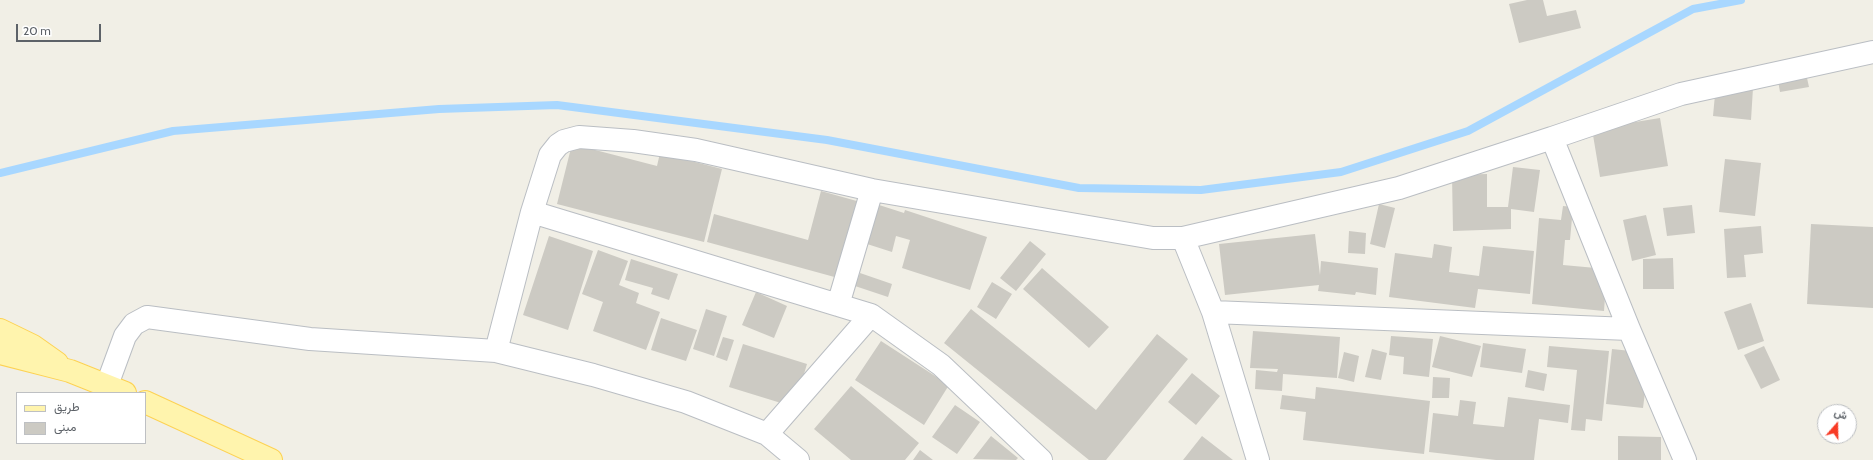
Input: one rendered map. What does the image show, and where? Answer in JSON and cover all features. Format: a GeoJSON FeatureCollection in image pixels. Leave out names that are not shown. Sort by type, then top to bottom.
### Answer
{"type":"FeatureCollection","features":[{"type":"Feature","properties":{"kind":"main road"},"geometry":{"type":"LineString","coordinates":[[0,330],[34,346],[70,371]]}},
{"type":"Feature","properties":{"kind":"main road"},"geometry":{"type":"LineString","coordinates":[[0,353],[70,371],[116,389]]}},
{"type":"Feature","properties":{"kind":"main road"},"geometry":{"type":"LineString","coordinates":[[146,402],[272,460]]}},
{"type":"Feature","properties":{"kind":"street"},"geometry":{"type":"LineString","coordinates":[[496,351],[532,212],[550,155],[558,144],[579,137],[633,141],[696,150],[872,190],[1153,238],[1183,238],[1399,188],[1681,94],[1873,52]]}},
{"type":"Feature","properties":{"kind":"street"},"geometry":{"type":"LineString","coordinates":[[1552,138],[1629,329],[1685,460]]}},
{"type":"Feature","properties":{"kind":"street"},"geometry":{"type":"LineString","coordinates":[[838,305],[872,190]]}},
{"type":"Feature","properties":{"kind":"street"},"geometry":{"type":"LineString","coordinates":[[532,212],[871,315],[941,365],[1041,460]]}},
{"type":"Feature","properties":{"kind":"street"},"geometry":{"type":"LineString","coordinates":[[1183,238],[1213,312],[1258,460]]}},
{"type":"Feature","properties":{"kind":"street"},"geometry":{"type":"LineString","coordinates":[[1213,312],[1629,329]]}},
{"type":"Feature","properties":{"kind":"street"},"geometry":{"type":"LineString","coordinates":[[767,434],[871,315]]}},
{"type":"Feature","properties":{"kind":"street"},"geometry":{"type":"LineString","coordinates":[[116,389],[125,336],[134,324],[147,317],[310,340],[496,351],[593,375],[686,402],[767,434],[798,460]]}},
{"type":"Feature","properties":{"kind":"building"},"geometry":{"type":"Polygon","coordinates":[[[1527,0],[1543,0],[1547,16],[1576,10],[1581,28],[1519,43],[1509,4],[1527,0]]]}},
{"type":"Feature","properties":{"kind":"building"},"geometry":{"type":"Polygon","coordinates":[[[1805,69],[1809,87],[1780,92],[1777,75],[1805,69]]]}},
{"type":"Feature","properties":{"kind":"building"},"geometry":{"type":"Polygon","coordinates":[[[1716,84],[1753,88],[1751,120],[1713,116],[1716,84]]]}},
{"type":"Feature","properties":{"kind":"building"},"geometry":{"type":"Polygon","coordinates":[[[1660,118],[1668,166],[1600,177],[1592,129],[1660,118]]]}},
{"type":"Feature","properties":{"kind":"building"},"geometry":{"type":"Polygon","coordinates":[[[572,144],[657,166],[660,153],[722,169],[704,242],[557,204],[572,144]]]}},
{"type":"Feature","properties":{"kind":"building"},"geometry":{"type":"Polygon","coordinates":[[[1725,159],[1761,163],[1755,216],[1719,212],[1725,159]]]}},
{"type":"Feature","properties":{"kind":"building"},"geometry":{"type":"Polygon","coordinates":[[[1513,167],[1540,170],[1534,212],[1511,209],[1511,229],[1453,231],[1452,175],[1487,174],[1487,207],[1508,207],[1513,167]]]}},
{"type":"Feature","properties":{"kind":"building"},"geometry":{"type":"Polygon","coordinates":[[[821,191],[871,205],[849,281],[707,242],[714,214],[808,240],[821,191]]]}},
{"type":"Feature","properties":{"kind":"building"},"geometry":{"type":"Polygon","coordinates":[[[876,204],[904,213],[905,210],[987,237],[970,290],[902,268],[910,240],[896,236],[892,252],[864,243],[876,204]]]}},
{"type":"Feature","properties":{"kind":"building"},"geometry":{"type":"Polygon","coordinates":[[[1379,204],[1395,208],[1385,248],[1370,244],[1379,204]]]}},
{"type":"Feature","properties":{"kind":"building"},"geometry":{"type":"Polygon","coordinates":[[[1692,205],[1695,233],[1667,236],[1663,208],[1692,205]]]}},
{"type":"Feature","properties":{"kind":"building"},"geometry":{"type":"Polygon","coordinates":[[[1563,206],[1573,207],[1570,240],[1565,240],[1563,265],[1607,269],[1604,311],[1532,304],[1539,218],[1561,220],[1563,206]]]}},
{"type":"Feature","properties":{"kind":"building"},"geometry":{"type":"Polygon","coordinates":[[[1646,215],[1656,255],[1632,261],[1623,220],[1646,215]]]}},
{"type":"Feature","properties":{"kind":"building"},"geometry":{"type":"Polygon","coordinates":[[[1811,224],[1873,227],[1873,308],[1807,304],[1811,224]]]}},
{"type":"Feature","properties":{"kind":"building"},"geometry":{"type":"Polygon","coordinates":[[[1761,226],[1763,253],[1744,255],[1746,277],[1727,278],[1724,229],[1761,226]]]}},
{"type":"Feature","properties":{"kind":"building"},"geometry":{"type":"Polygon","coordinates":[[[1349,231],[1366,233],[1365,254],[1348,253],[1349,231]]]}},
{"type":"Feature","properties":{"kind":"building"},"geometry":{"type":"Polygon","coordinates":[[[1315,234],[1320,275],[1321,261],[1378,268],[1376,295],[1356,292],[1355,295],[1318,291],[1319,285],[1225,295],[1219,244],[1315,234]]]}},
{"type":"Feature","properties":{"kind":"building"},"geometry":{"type":"Polygon","coordinates":[[[549,236],[593,251],[568,330],[523,315],[549,236]]]}},
{"type":"Feature","properties":{"kind":"building"},"geometry":{"type":"Polygon","coordinates":[[[1030,241],[1046,254],[1016,291],[1000,278],[1030,241]]]}},
{"type":"Feature","properties":{"kind":"building"},"geometry":{"type":"Polygon","coordinates":[[[1434,244],[1452,247],[1449,272],[1479,276],[1483,246],[1534,251],[1530,294],[1478,289],[1475,308],[1389,297],[1395,253],[1432,258],[1434,244]]]}},
{"type":"Feature","properties":{"kind":"building"},"geometry":{"type":"Polygon","coordinates":[[[598,250],[628,261],[619,285],[639,293],[636,303],[660,312],[646,350],[593,331],[603,302],[582,294],[598,250]]]}},
{"type":"Feature","properties":{"kind":"building"},"geometry":{"type":"Polygon","coordinates":[[[1673,258],[1674,289],[1643,289],[1643,259],[1673,258]]]}},
{"type":"Feature","properties":{"kind":"building"},"geometry":{"type":"Polygon","coordinates":[[[631,259],[678,274],[669,300],[651,294],[653,288],[625,280],[631,259]]]}},
{"type":"Feature","properties":{"kind":"building"},"geometry":{"type":"Polygon","coordinates":[[[1042,268],[1109,327],[1089,348],[1023,289],[1042,268]]]}},
{"type":"Feature","properties":{"kind":"building"},"geometry":{"type":"Polygon","coordinates":[[[860,273],[892,284],[888,297],[855,286],[860,273]]]}},
{"type":"Feature","properties":{"kind":"building"},"geometry":{"type":"Polygon","coordinates":[[[992,282],[1012,294],[996,319],[977,307],[992,282]]]}},
{"type":"Feature","properties":{"kind":"building"},"geometry":{"type":"Polygon","coordinates":[[[756,292],[787,306],[774,338],[742,325],[756,292]]]}},
{"type":"Feature","properties":{"kind":"building"},"geometry":{"type":"Polygon","coordinates":[[[1751,303],[1764,341],[1738,350],[1724,312],[1751,303]]]}},
{"type":"Feature","properties":{"kind":"building"},"geometry":{"type":"Polygon","coordinates":[[[706,309],[727,316],[714,356],[693,349],[706,309]]]}},
{"type":"Feature","properties":{"kind":"building"},"geometry":{"type":"Polygon","coordinates":[[[971,309],[1096,410],[1157,334],[1188,359],[1106,460],[1089,460],[944,343],[971,309]]]}},
{"type":"Feature","properties":{"kind":"building"},"geometry":{"type":"Polygon","coordinates":[[[661,318],[697,330],[686,361],[651,350],[661,318]]]}},
{"type":"Feature","properties":{"kind":"building"},"geometry":{"type":"Polygon","coordinates":[[[1253,331],[1340,337],[1337,378],[1283,374],[1282,391],[1255,389],[1256,370],[1277,372],[1278,369],[1250,368],[1253,331]]]}},
{"type":"Feature","properties":{"kind":"building"},"geometry":{"type":"Polygon","coordinates":[[[1391,336],[1433,339],[1429,377],[1403,374],[1404,357],[1389,355],[1391,336]]]}},
{"type":"Feature","properties":{"kind":"building"},"geometry":{"type":"Polygon","coordinates":[[[1440,336],[1481,346],[1472,377],[1432,367],[1440,336]]]}},
{"type":"Feature","properties":{"kind":"building"},"geometry":{"type":"Polygon","coordinates":[[[723,337],[734,340],[727,361],[716,357],[723,337]]]}},
{"type":"Feature","properties":{"kind":"building"},"geometry":{"type":"Polygon","coordinates":[[[881,341],[949,385],[924,425],[855,380],[881,341]]]}},
{"type":"Feature","properties":{"kind":"building"},"geometry":{"type":"Polygon","coordinates":[[[1483,343],[1526,349],[1522,373],[1480,367],[1483,343]]]}},
{"type":"Feature","properties":{"kind":"building"},"geometry":{"type":"Polygon","coordinates":[[[743,344],[807,364],[794,407],[729,387],[743,344]]]}},
{"type":"Feature","properties":{"kind":"building"},"geometry":{"type":"Polygon","coordinates":[[[1549,346],[1609,351],[1602,421],[1586,419],[1585,431],[1571,430],[1577,370],[1547,367],[1549,346]]]}},
{"type":"Feature","properties":{"kind":"building"},"geometry":{"type":"Polygon","coordinates":[[[1764,346],[1780,380],[1761,389],[1744,355],[1764,346]]]}},
{"type":"Feature","properties":{"kind":"building"},"geometry":{"type":"Polygon","coordinates":[[[1372,349],[1387,353],[1381,380],[1365,377],[1372,349]]]}},
{"type":"Feature","properties":{"kind":"building"},"geometry":{"type":"Polygon","coordinates":[[[1612,349],[1650,353],[1643,408],[1606,404],[1612,349]]]}},
{"type":"Feature","properties":{"kind":"building"},"geometry":{"type":"Polygon","coordinates":[[[1344,352],[1359,356],[1354,382],[1338,378],[1344,352]]]}},
{"type":"Feature","properties":{"kind":"building"},"geometry":{"type":"Polygon","coordinates":[[[1528,370],[1547,374],[1544,391],[1525,387],[1528,370]]]}},
{"type":"Feature","properties":{"kind":"building"},"geometry":{"type":"Polygon","coordinates":[[[1192,373],[1220,396],[1196,425],[1168,402],[1192,373]]]}},
{"type":"Feature","properties":{"kind":"building"},"geometry":{"type":"Polygon","coordinates":[[[1433,377],[1450,378],[1449,398],[1432,398],[1433,377]]]}},
{"type":"Feature","properties":{"kind":"building"},"geometry":{"type":"Polygon","coordinates":[[[851,386],[919,443],[905,460],[851,460],[814,429],[851,386]]]}},
{"type":"Feature","properties":{"kind":"building"},"geometry":{"type":"Polygon","coordinates":[[[1316,387],[1430,401],[1424,454],[1303,440],[1306,412],[1280,409],[1282,395],[1315,399],[1316,387]]]}},
{"type":"Feature","properties":{"kind":"building"},"geometry":{"type":"Polygon","coordinates":[[[1508,397],[1570,405],[1568,423],[1539,419],[1534,460],[1496,460],[1429,452],[1433,413],[1458,416],[1460,400],[1476,402],[1473,424],[1504,427],[1508,397]]]}},
{"type":"Feature","properties":{"kind":"building"},"geometry":{"type":"Polygon","coordinates":[[[955,405],[980,422],[957,454],[932,437],[955,405]]]}},
{"type":"Feature","properties":{"kind":"building"},"geometry":{"type":"Polygon","coordinates":[[[991,436],[1018,458],[1016,460],[973,459],[991,436]]]}},
{"type":"Feature","properties":{"kind":"building"},"geometry":{"type":"Polygon","coordinates":[[[1202,436],[1233,460],[1183,460],[1202,436]]]}},
{"type":"Feature","properties":{"kind":"building"},"geometry":{"type":"Polygon","coordinates":[[[1618,436],[1661,437],[1661,460],[1618,460],[1618,436]]]}},
{"type":"Feature","properties":{"kind":"building"},"geometry":{"type":"Polygon","coordinates":[[[920,450],[933,460],[913,460],[920,450]]]}},
{"type":"Feature","properties":{"kind":"waterway"},"geometry":{"type":"LineString","coordinates":[[0,173],[173,131],[439,109],[557,105],[827,140],[1079,188],[1201,190],[1341,172],[1468,131],[1693,9],[1741,0]]}}]}
